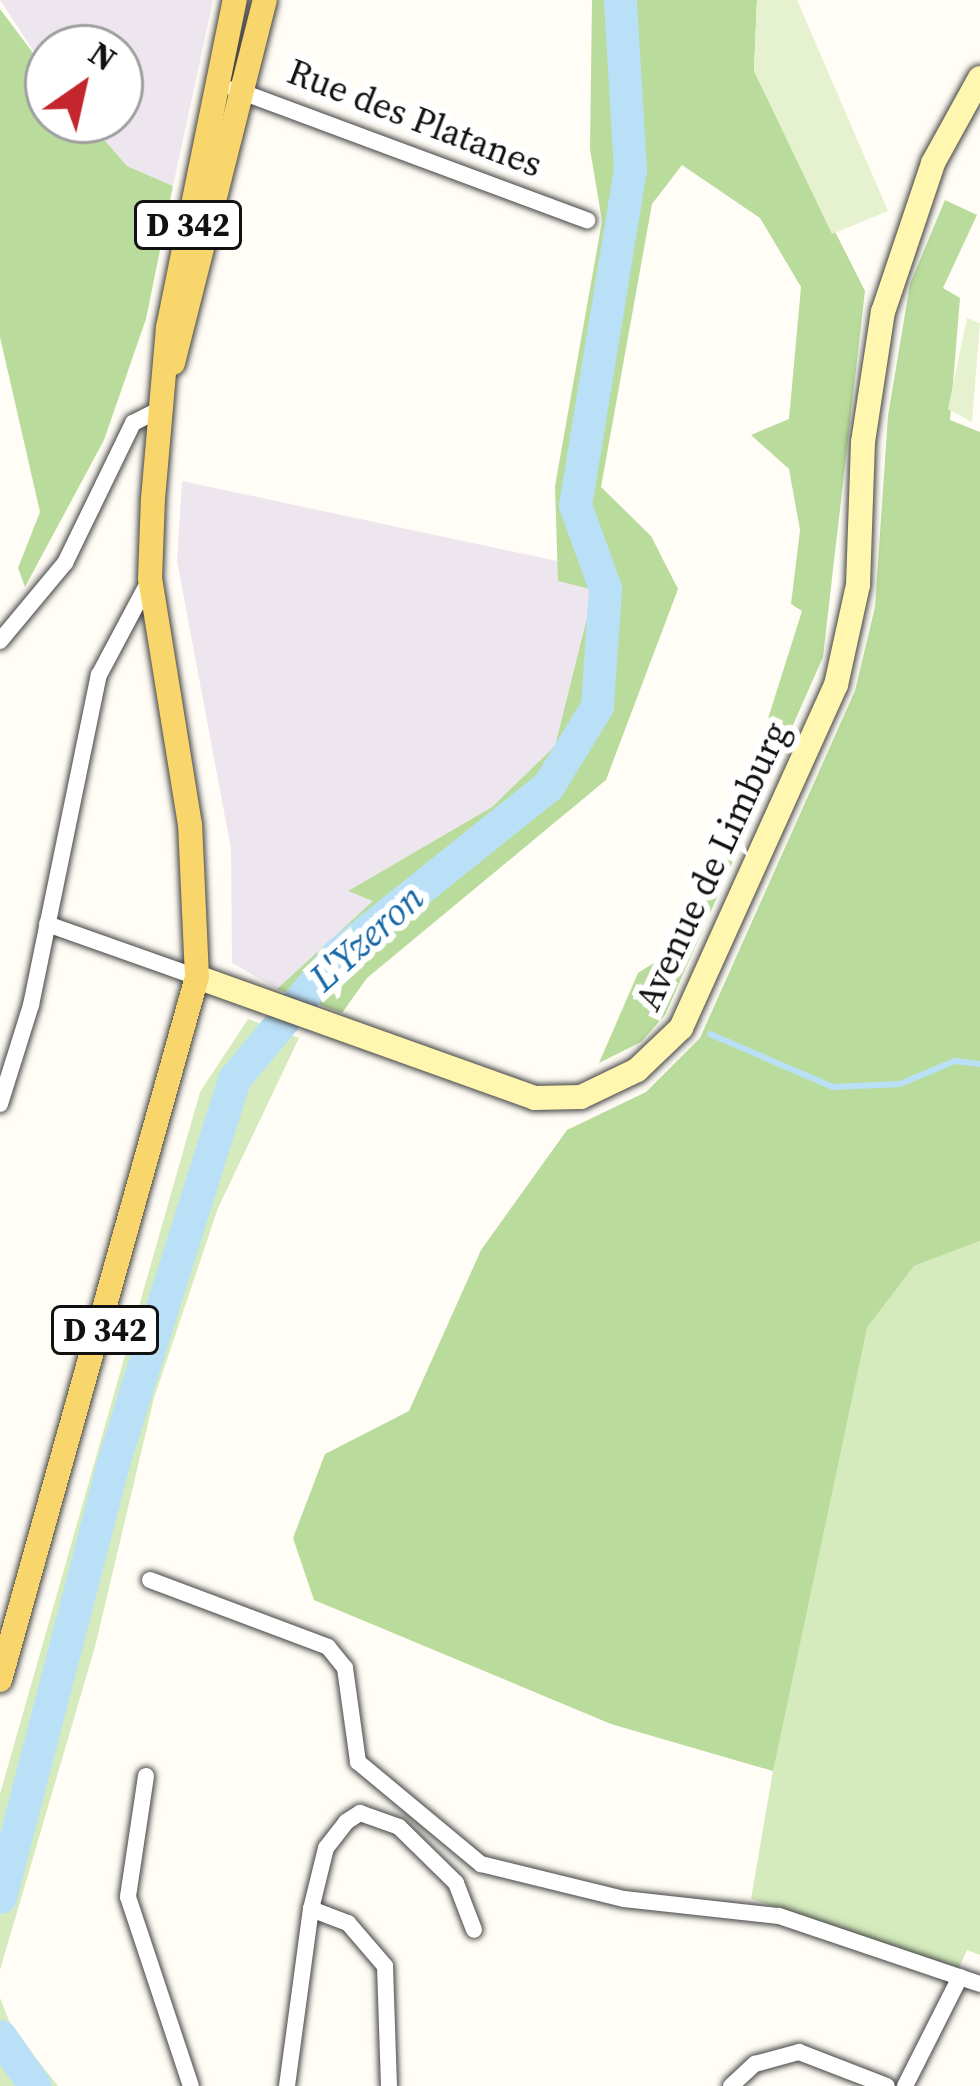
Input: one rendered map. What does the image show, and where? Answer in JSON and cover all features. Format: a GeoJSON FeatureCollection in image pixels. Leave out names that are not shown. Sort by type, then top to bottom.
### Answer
{"type":"FeatureCollection","features":[{"type":"Feature","properties":{"kind":"main road","name":"D 342"},"geometry":{"type":"LineString","coordinates":[[171,366],[168,328],[235,0]]}},
{"type":"Feature","properties":{"kind":"main road","name":"D 342"},"geometry":{"type":"LineString","coordinates":[[0,1680],[197,977],[190,825],[151,579],[171,366],[266,0]]}},
{"type":"Feature","properties":{"kind":"street","name":"Avenue de Limburg"},"geometry":{"type":"LineString","coordinates":[[47,924],[328,1028],[536,1098],[581,1097],[637,1070],[681,1028],[836,685],[858,585],[862,442],[883,312],[933,163],[980,78]]}},
{"type":"Feature","properties":{"kind":"street","name":"Rue des Platanes"},"geometry":{"type":"LineString","coordinates":[[217,85],[245,91],[587,220]]}},
{"type":"Feature","properties":{"kind":"street"},"geometry":{"type":"LineString","coordinates":[[0,641],[65,563],[133,423],[165,406]]}},
{"type":"Feature","properties":{"kind":"street"},"geometry":{"type":"LineString","coordinates":[[0,1103],[47,924],[100,675],[151,579]]}},
{"type":"Feature","properties":{"kind":"street"},"geometry":{"type":"LineString","coordinates":[[150,1580],[328,1647],[345,1668],[358,1762],[481,1864],[624,1899],[778,1916],[980,1984]]}},
{"type":"Feature","properties":{"kind":"street"},"geometry":{"type":"LineString","coordinates":[[146,1776],[128,1897],[191,2086]]}},
{"type":"Feature","properties":{"kind":"street"},"geometry":{"type":"LineString","coordinates":[[287,2086],[311,1909],[326,1848],[360,1813],[376,1815],[456,1883],[474,1930]]}},
{"type":"Feature","properties":{"kind":"street"},"geometry":{"type":"LineString","coordinates":[[311,1909],[360,1932],[385,1966],[389,2086]]}},
{"type":"Feature","properties":{"kind":"street"},"geometry":{"type":"LineString","coordinates":[[905,2086],[960,1977]]}},
{"type":"Feature","properties":{"kind":"street"},"geometry":{"type":"LineString","coordinates":[[731,2086],[755,2064],[799,2053],[887,2086]]}},
{"type":"Feature","properties":{"kind":"shaded area"},"geometry":{"type":"Polygon","coordinates":[[[0,0],[213,0],[173,186],[127,166],[108,144],[144,144],[144,24],[24,24],[24,36],[0,0]]]}},
{"type":"Feature","properties":{"kind":"shaded area"},"geometry":{"type":"Polygon","coordinates":[[[182,481],[562,562],[558,581],[595,589],[555,747],[492,807],[350,890],[374,901],[277,989],[232,963],[231,849],[177,561],[182,481]]]}},
{"type":"Feature","properties":{"kind":"green space"},"geometry":{"type":"Polygon","coordinates":[[[592,0],[757,0],[754,71],[865,291],[823,657],[665,1015],[641,1042],[599,1063],[638,973],[682,945],[727,848],[802,611],[791,604],[800,530],[789,469],[751,435],[789,419],[801,287],[760,218],[682,165],[652,204],[601,487],[651,536],[678,589],[606,780],[367,978],[342,1013],[277,989],[373,901],[348,891],[492,807],[555,746],[594,590],[558,581],[555,486],[602,221],[590,149],[592,0]]]}},
{"type":"Feature","properties":{"kind":"green space"},"geometry":{"type":"Polygon","coordinates":[[[757,0],[797,0],[888,211],[832,234],[754,71],[757,0]]]}},
{"type":"Feature","properties":{"kind":"green space"},"geometry":{"type":"Polygon","coordinates":[[[0,9],[24,41],[24,144],[108,144],[127,166],[173,186],[146,319],[104,440],[25,587],[18,568],[40,512],[0,337],[0,9]]]}},
{"type":"Feature","properties":{"kind":"green space"},"geometry":{"type":"Polygon","coordinates":[[[945,200],[977,215],[943,288],[960,298],[950,420],[980,432],[980,1241],[914,1266],[867,1328],[773,1771],[611,1724],[314,1600],[293,1538],[325,1454],[409,1411],[481,1250],[567,1130],[646,1092],[700,1038],[855,691],[875,607],[888,416],[910,284],[945,200]]]}},
{"type":"Feature","properties":{"kind":"green space"},"geometry":{"type":"Polygon","coordinates":[[[967,318],[980,323],[972,422],[948,409],[967,318]]]}},
{"type":"Feature","properties":{"kind":"green space"},"geometry":{"type":"Polygon","coordinates":[[[248,1019],[299,1038],[218,1208],[154,1398],[95,1647],[0,1970],[0,1794],[200,1092],[248,1019]]]}},
{"type":"Feature","properties":{"kind":"green space"},"geometry":{"type":"Polygon","coordinates":[[[980,1241],[980,1955],[967,1950],[959,1968],[751,1899],[798,1625],[867,1328],[914,1266],[980,1241]]]}},
{"type":"Feature","properties":{"kind":"green space"},"geometry":{"type":"Polygon","coordinates":[[[0,1998],[12,2028],[58,2086],[0,2086],[0,1998]]]}},
{"type":"Feature","properties":{"kind":"waterway","name":"L'Yzeron"},"geometry":{"type":"LineString","coordinates":[[0,1897],[113,1463],[234,1079],[338,954],[548,786],[597,706],[605,588],[575,505],[630,170],[620,0]]}},
{"type":"Feature","properties":{"kind":"waterway"},"geometry":{"type":"LineString","coordinates":[[710,1034],[833,1087],[900,1084],[955,1061],[980,1064]]}},
{"type":"Feature","properties":{"kind":"waterway","name":"L'Yzeron"},"geometry":{"type":"LineString","coordinates":[[0,2036],[35,2086]]}}]}
